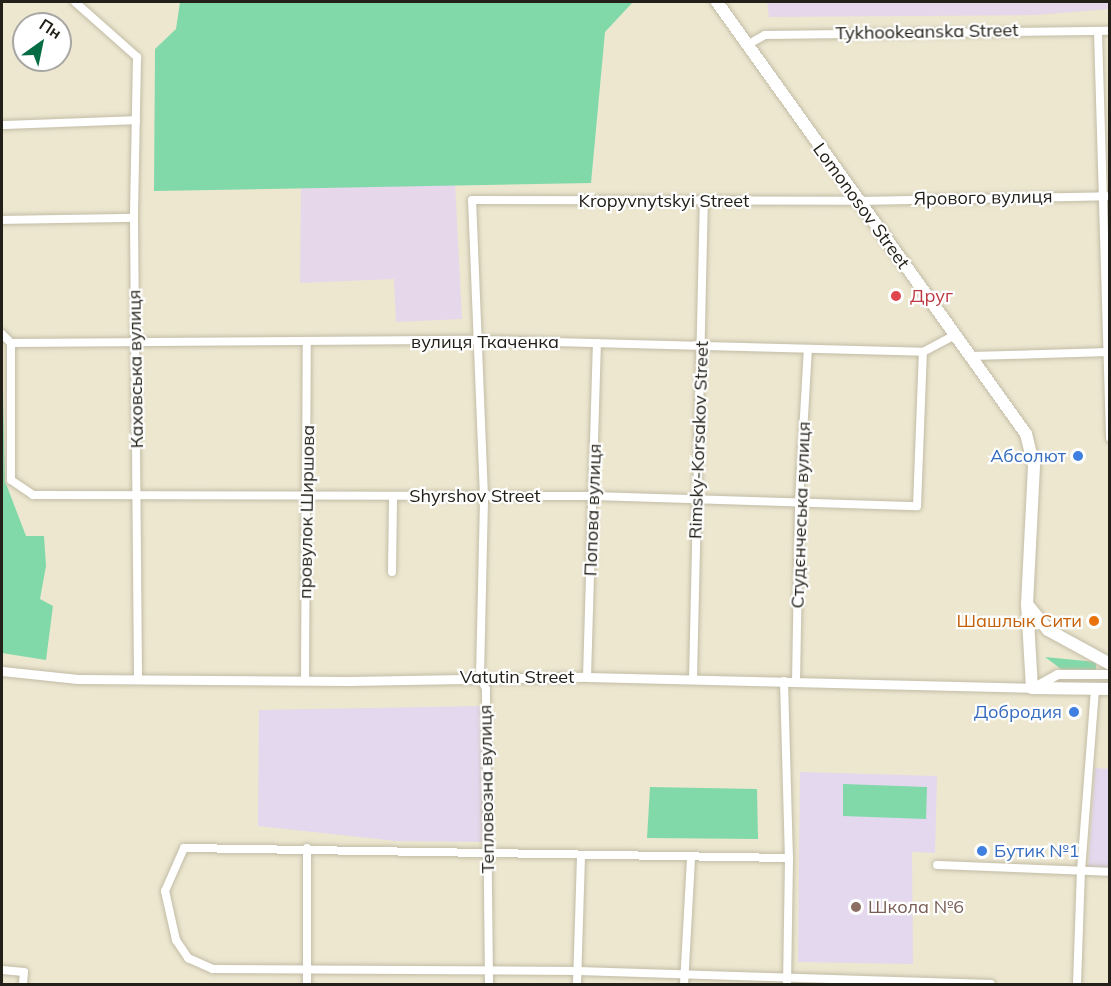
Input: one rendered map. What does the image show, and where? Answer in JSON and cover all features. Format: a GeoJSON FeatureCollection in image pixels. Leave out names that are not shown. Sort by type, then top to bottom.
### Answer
{"type":"FeatureCollection","features":[{"type":"Feature","properties":{"kind":"main road","name":"Lomonosov Street"},"geometry":{"type":"LineString","coordinates":[[717,2],[857,201],[1017,420],[1032,449],[1034,489],[1028,604],[1032,688]]}},
{"type":"Feature","properties":{"kind":"main road"},"geometry":{"type":"LineString","coordinates":[[1028,604],[1048,630],[1110,664]]}},
{"type":"Feature","properties":{"kind":"main road","name":"Vatutin Street"},"geometry":{"type":"LineString","coordinates":[[1032,688],[1110,689]]}},
{"type":"Feature","properties":{"kind":"street","name":"Каховська вулиця"},"geometry":{"type":"LineString","coordinates":[[75,2],[137,57],[134,218],[138,680]]}},
{"type":"Feature","properties":{"kind":"street","name":"Tykhookeanska Street"},"geometry":{"type":"LineString","coordinates":[[747,45],[765,35],[1110,31]]}},
{"type":"Feature","properties":{"kind":"street"},"geometry":{"type":"LineString","coordinates":[[1098,32],[1100,196],[1110,438]]}},
{"type":"Feature","properties":{"kind":"street"},"geometry":{"type":"LineString","coordinates":[[2,125],[136,120]]}},
{"type":"Feature","properties":{"kind":"street","name":"Ярового вулиця"},"geometry":{"type":"LineString","coordinates":[[857,201],[1110,196]]}},
{"type":"Feature","properties":{"kind":"street","name":"Kropyvnytskyi Street"},"geometry":{"type":"LineString","coordinates":[[472,200],[857,201]]}},
{"type":"Feature","properties":{"kind":"street","name":"Тепловозна вулиця"},"geometry":{"type":"LineString","coordinates":[[472,200],[475,340],[484,496],[480,676],[486,689],[489,984]]}},
{"type":"Feature","properties":{"kind":"street","name":"Rimsky-Korsakov Street"},"geometry":{"type":"LineString","coordinates":[[693,679],[704,202]]}},
{"type":"Feature","properties":{"kind":"street"},"geometry":{"type":"LineString","coordinates":[[2,220],[134,218]]}},
{"type":"Feature","properties":{"kind":"street"},"geometry":{"type":"LineString","coordinates":[[2,334],[11,343]]}},
{"type":"Feature","properties":{"kind":"street","name":"вулиця Ткаченка"},"geometry":{"type":"LineString","coordinates":[[11,343],[307,344],[475,340],[923,352],[955,335]]}},
{"type":"Feature","properties":{"kind":"street","name":"Shyrshov Street"},"geometry":{"type":"LineString","coordinates":[[11,343],[11,480],[33,495],[138,493],[594,496],[917,506],[923,352]]}},
{"type":"Feature","properties":{"kind":"street","name":"Попова вулиця"},"geometry":{"type":"LineString","coordinates":[[586,677],[594,496],[597,343]]}},
{"type":"Feature","properties":{"kind":"street","name":"провулок Ширшова"},"geometry":{"type":"LineString","coordinates":[[304,681],[308,495],[307,344]]}},
{"type":"Feature","properties":{"kind":"street","name":"Студєнчеська вулиця"},"geometry":{"type":"LineString","coordinates":[[796,682],[799,503],[808,349]]}},
{"type":"Feature","properties":{"kind":"street"},"geometry":{"type":"LineString","coordinates":[[970,356],[1108,352]]}},
{"type":"Feature","properties":{"kind":"street"},"geometry":{"type":"LineString","coordinates":[[392,572],[393,496]]}},
{"type":"Feature","properties":{"kind":"street","name":"Vatutin Street"},"geometry":{"type":"LineString","coordinates":[[2,671],[78,679],[138,680],[304,681],[480,676],[1032,688],[1058,674],[1110,674]]}},
{"type":"Feature","properties":{"kind":"street"},"geometry":{"type":"LineString","coordinates":[[784,681],[789,858],[787,981]]}},
{"type":"Feature","properties":{"kind":"street"},"geometry":{"type":"LineString","coordinates":[[1077,984],[1081,871],[1095,689]]}},
{"type":"Feature","properties":{"kind":"street"},"geometry":{"type":"LineString","coordinates":[[789,858],[488,855],[307,848],[184,848],[165,891],[176,940],[188,958],[213,969],[489,972],[578,970],[787,981],[991,984]]}},
{"type":"Feature","properties":{"kind":"street"},"geometry":{"type":"LineString","coordinates":[[307,848],[307,984]]}},
{"type":"Feature","properties":{"kind":"street"},"geometry":{"type":"LineString","coordinates":[[577,984],[581,856]]}},
{"type":"Feature","properties":{"kind":"street"},"geometry":{"type":"LineString","coordinates":[[684,984],[691,858]]}},
{"type":"Feature","properties":{"kind":"street"},"geometry":{"type":"LineString","coordinates":[[938,865],[1110,872]]}},
{"type":"Feature","properties":{"kind":"street"},"geometry":{"type":"LineString","coordinates":[[2,970],[24,972],[23,984]]}},
{"type":"Feature","properties":{"kind":"shaded area"},"geometry":{"type":"Polygon","coordinates":[[[767,2],[1109,2],[1110,9],[1035,15],[769,17],[767,2]]]}},
{"type":"Feature","properties":{"kind":"shaded area"},"geometry":{"type":"Polygon","coordinates":[[[455,182],[462,319],[396,322],[394,279],[300,283],[301,187],[455,182]]]}},
{"type":"Feature","properties":{"kind":"shaded area"},"geometry":{"type":"Polygon","coordinates":[[[481,706],[483,842],[396,841],[258,826],[259,710],[481,706]]]}},
{"type":"Feature","properties":{"kind":"shaded area"},"geometry":{"type":"Polygon","coordinates":[[[1095,768],[1109,769],[1109,868],[1088,867],[1095,768]]]}},
{"type":"Feature","properties":{"kind":"shaded area","name":"Школа №6"},"geometry":{"type":"Polygon","coordinates":[[[800,772],[937,776],[935,853],[912,852],[913,964],[798,962],[800,772]]]}},
{"type":"Feature","properties":{"kind":"green space"},"geometry":{"type":"Polygon","coordinates":[[[180,2],[633,2],[605,32],[591,183],[154,191],[155,49],[176,29],[180,2]]]}},
{"type":"Feature","properties":{"kind":"green space"},"geometry":{"type":"Polygon","coordinates":[[[2,345],[5,481],[26,536],[44,536],[46,566],[40,599],[53,606],[46,660],[2,653],[2,345]]]}},
{"type":"Feature","properties":{"kind":"green space"},"geometry":{"type":"Polygon","coordinates":[[[1045,657],[1096,662],[1096,670],[1061,669],[1045,657]]]}},
{"type":"Feature","properties":{"kind":"green space"},"geometry":{"type":"Polygon","coordinates":[[[843,784],[927,787],[926,819],[843,816],[843,784]]]}},
{"type":"Feature","properties":{"kind":"green space"},"geometry":{"type":"Polygon","coordinates":[[[650,787],[757,789],[758,839],[647,838],[650,787]]]}},
{"type":"Feature","properties":{"kind":"place","name":"Друг"},"geometry":{"type":"Point","coordinates":[896,296]}},
{"type":"Feature","properties":{"kind":"place","name":"Абсолют"},"geometry":{"type":"Point","coordinates":[1078,456]}},
{"type":"Feature","properties":{"kind":"place","name":"Шашлык Сити"},"geometry":{"type":"Point","coordinates":[1094,621]}},
{"type":"Feature","properties":{"kind":"place","name":"Добродия"},"geometry":{"type":"Point","coordinates":[1074,712]}},
{"type":"Feature","properties":{"kind":"place","name":"Бутик №1"},"geometry":{"type":"Point","coordinates":[982,851]}},
{"type":"Feature","properties":{"kind":"place","name":"Школа №6"},"geometry":{"type":"Point","coordinates":[856,907]}}]}
